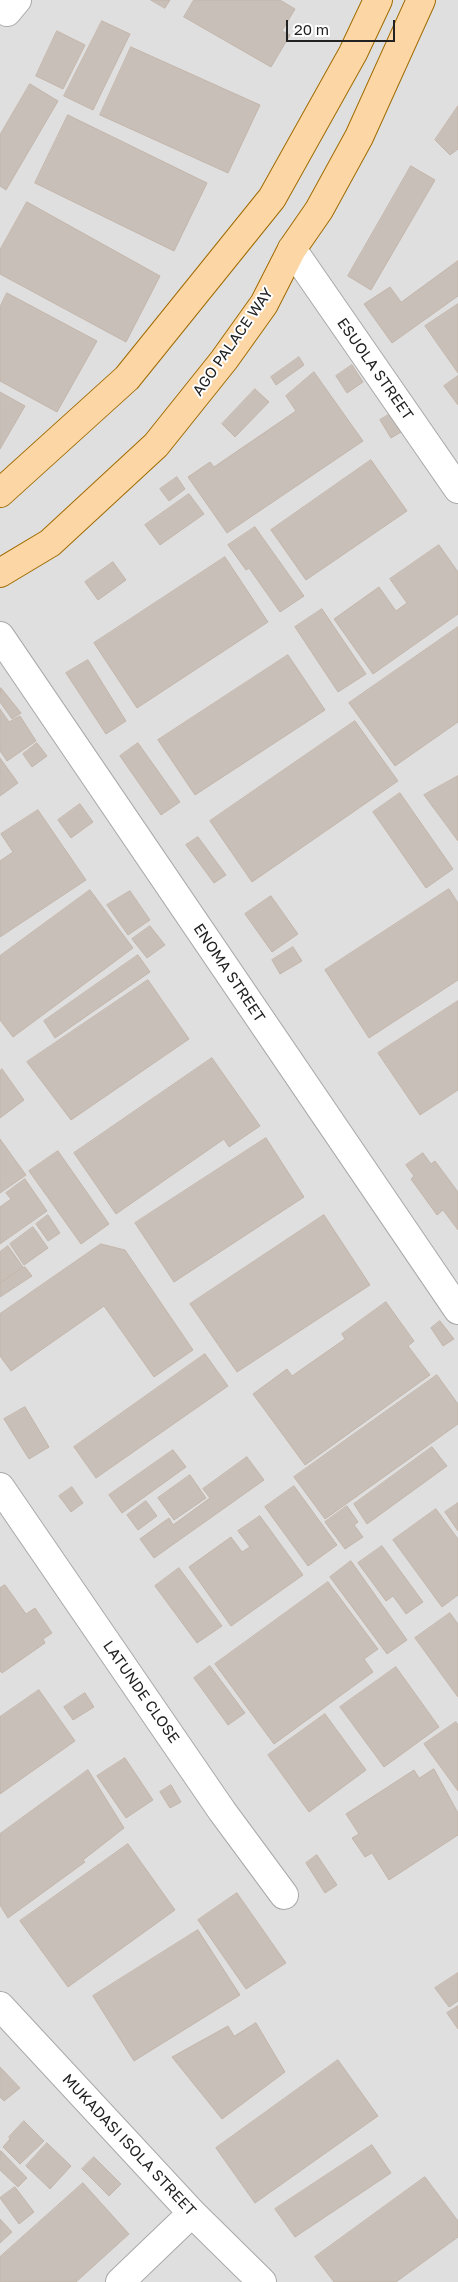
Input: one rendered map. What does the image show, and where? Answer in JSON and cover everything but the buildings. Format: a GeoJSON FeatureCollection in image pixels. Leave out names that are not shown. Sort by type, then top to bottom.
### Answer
{"type":"FeatureCollection","features":[{"type":"Feature","properties":{"kind":"main road"},"geometry":{"type":"LineString","coordinates":[[0,494],[127,378],[272,198],[353,52],[378,0]]}},
{"type":"Feature","properties":{"kind":"main road","name":"AGO PALACE WAY"},"geometry":{"type":"LineString","coordinates":[[0,573],[50,543],[156,445],[224,360],[264,304],[292,249],[319,210],[359,137],[421,0]]}},
{"type":"Feature","properties":{"kind":"street"},"geometry":{"type":"LineString","coordinates":[[0,8],[7,12],[17,0]]}},
{"type":"Feature","properties":{"kind":"street","name":"ESUOLA STREET"},"geometry":{"type":"LineString","coordinates":[[292,249],[458,489]]}},
{"type":"Feature","properties":{"kind":"street","name":"ENOMA STREET"},"geometry":{"type":"LineString","coordinates":[[0,636],[458,1310]]}},
{"type":"Feature","properties":{"kind":"street","name":"LATUNDE CLOSE"},"geometry":{"type":"LineString","coordinates":[[0,1487],[222,1811],[284,1895]]}},
{"type":"Feature","properties":{"kind":"street","name":"MUKADASI ISOLA STREET"},"geometry":{"type":"LineString","coordinates":[[0,2006],[192,2213],[262,2282]]}},
{"type":"Feature","properties":{"kind":"street"},"geometry":{"type":"LineString","coordinates":[[120,2282],[192,2213]]}},
{"type":"Feature","properties":{"kind":"shaded area"},"geometry":{"type":"Polygon","coordinates":[[[0,0],[458,0],[458,2282],[0,2282],[0,0]]]}}]}
